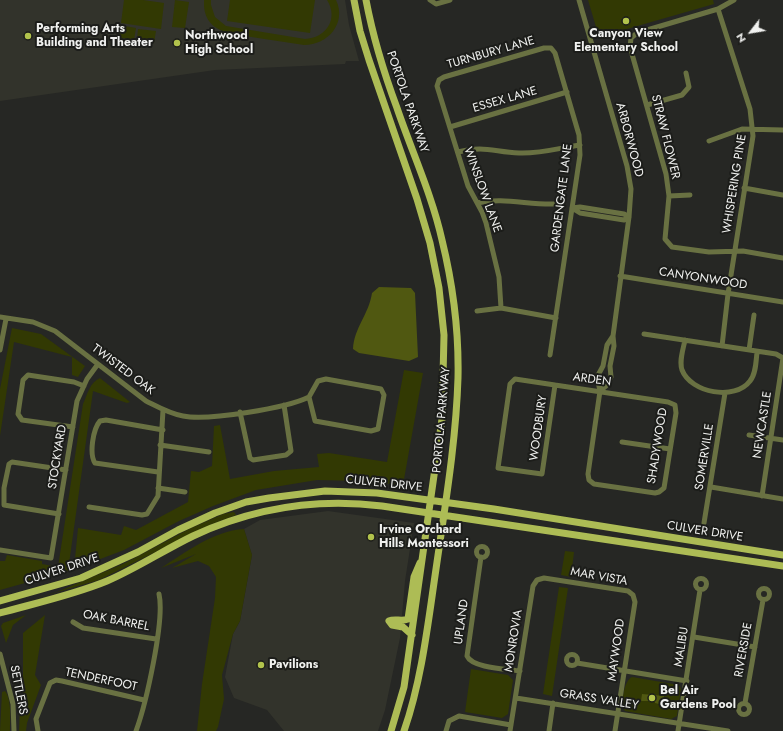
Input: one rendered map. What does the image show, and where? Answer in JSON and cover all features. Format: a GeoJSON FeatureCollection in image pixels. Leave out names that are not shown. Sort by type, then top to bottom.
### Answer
{"type":"FeatureCollection","features":[{"type":"Feature","properties":{"kind":"main road","name":"PORTOLA PARKWAY"},"geometry":{"type":"LineString","coordinates":[[354,0],[360,31],[420,207],[430,243],[439,288],[444,334],[442,419],[429,500],[423,556],[404,687],[391,731]]}},
{"type":"Feature","properties":{"kind":"main road","name":"PORTOLA PARKWAY"},"geometry":{"type":"LineString","coordinates":[[366,0],[371,28],[386,79],[431,202],[442,239],[451,284],[457,330],[458,377],[455,420],[445,503],[420,668],[410,714],[404,731]]}},
{"type":"Feature","properties":{"kind":"main road","name":"CULVER DRIVE"},"geometry":{"type":"LineString","coordinates":[[0,600],[81,578],[138,552],[178,530],[215,513],[246,502],[304,492],[346,490],[429,500],[783,555]]}},
{"type":"Feature","properties":{"kind":"main road","name":"CULVER DRIVE"},"geometry":{"type":"LineString","coordinates":[[0,613],[56,598],[106,581],[223,523],[249,515],[294,505],[346,502],[428,512],[783,566]]}},
{"type":"Feature","properties":{"kind":"main road"},"geometry":{"type":"LineString","coordinates":[[412,635],[403,627],[392,625],[389,621],[403,621],[408,619],[414,577],[423,556]]}},
{"type":"Feature","properties":{"kind":"street"},"geometry":{"type":"LineString","coordinates":[[430,0],[436,4],[450,0]]}},
{"type":"Feature","properties":{"kind":"street","name":"ARBORWOOD"},"geometry":{"type":"LineString","coordinates":[[579,0],[627,166],[631,189],[629,217],[613,336],[614,346],[610,366],[611,377],[600,391]]}},
{"type":"Feature","properties":{"kind":"street"},"geometry":{"type":"LineString","coordinates":[[718,9],[734,0]]}},
{"type":"Feature","properties":{"kind":"street","name":"STRAW FLOWER"},"geometry":{"type":"LineString","coordinates":[[718,9],[637,33],[631,38],[630,47],[662,152],[669,196],[665,238],[666,242],[672,247],[696,251],[734,251]]}},
{"type":"Feature","properties":{"kind":"street","name":"WHISPERING PINE"},"geometry":{"type":"LineString","coordinates":[[718,9],[750,109],[753,128],[734,251],[722,346]]}},
{"type":"Feature","properties":{"kind":"street","name":"TURNBURY LANE"},"geometry":{"type":"LineString","coordinates":[[439,80],[544,48],[550,48]]}},
{"type":"Feature","properties":{"kind":"street","name":"GARDENGATE LANE"},"geometry":{"type":"LineString","coordinates":[[550,48],[555,53],[579,135],[580,145],[580,155],[550,355]]}},
{"type":"Feature","properties":{"kind":"street"},"geometry":{"type":"LineString","coordinates":[[647,105],[682,95],[687,92],[690,87],[686,73]]}},
{"type":"Feature","properties":{"kind":"street","name":"WINSLOW LANE"},"geometry":{"type":"LineString","coordinates":[[439,80],[438,91],[468,186],[478,203],[486,223],[496,262],[501,293],[501,308]]}},
{"type":"Feature","properties":{"kind":"street","name":"ESSEX LANE"},"geometry":{"type":"LineString","coordinates":[[450,127],[567,92]]}},
{"type":"Feature","properties":{"kind":"street"},"geometry":{"type":"LineString","coordinates":[[709,141],[733,131],[753,128],[783,130]]}},
{"type":"Feature","properties":{"kind":"street"},"geometry":{"type":"LineString","coordinates":[[458,152],[478,148],[517,153],[534,153],[580,145]]}},
{"type":"Feature","properties":{"kind":"street"},"geometry":{"type":"LineString","coordinates":[[744,188],[783,195]]}},
{"type":"Feature","properties":{"kind":"street"},"geometry":{"type":"LineString","coordinates":[[669,196],[690,195]]}},
{"type":"Feature","properties":{"kind":"street"},"geometry":{"type":"LineString","coordinates":[[478,203],[493,200],[536,205],[554,204]]}},
{"type":"Feature","properties":{"kind":"street"},"geometry":{"type":"LineString","coordinates":[[572,208],[580,207],[624,214],[629,217]]}},
{"type":"Feature","properties":{"kind":"street"},"geometry":{"type":"LineString","coordinates":[[734,251],[783,258]]}},
{"type":"Feature","properties":{"kind":"street","name":"CANYONWOOD"},"geometry":{"type":"LineString","coordinates":[[620,276],[783,302]]}},
{"type":"Feature","properties":{"kind":"street"},"geometry":{"type":"LineString","coordinates":[[477,311],[501,308],[556,318]]}},
{"type":"Feature","properties":{"kind":"street"},"geometry":{"type":"LineString","coordinates":[[749,350],[754,315]]}},
{"type":"Feature","properties":{"kind":"street"},"geometry":{"type":"LineString","coordinates":[[0,350],[3,318]]}},
{"type":"Feature","properties":{"kind":"street","name":"TWISTED OAK"},"geometry":{"type":"LineString","coordinates":[[3,318],[34,322],[55,331],[130,390],[164,410],[182,416],[199,418],[240,412],[299,402],[309,396]]}},
{"type":"Feature","properties":{"kind":"street"},"geometry":{"type":"LineString","coordinates":[[644,334],[776,354],[783,358]]}},
{"type":"Feature","properties":{"kind":"street","name":"ARBORWOOD"},"geometry":{"type":"LineString","coordinates":[[589,480],[588,474],[600,391],[598,373],[603,368],[607,345],[613,336]]}},
{"type":"Feature","properties":{"kind":"street"},"geometry":{"type":"LineString","coordinates":[[685,340],[680,363],[682,371],[688,380],[702,389],[725,393],[744,386],[750,382],[753,375],[757,352]]}},
{"type":"Feature","properties":{"kind":"street","name":"NEWCASTLE"},"geometry":{"type":"LineString","coordinates":[[762,496],[780,393],[783,358]]}},
{"type":"Feature","properties":{"kind":"street","name":"STOCKYARD"},"geometry":{"type":"LineString","coordinates":[[0,550],[51,558],[77,401],[84,386],[98,364]]}},
{"type":"Feature","properties":{"kind":"street"},"geometry":{"type":"LineString","coordinates":[[73,427],[22,420],[18,414],[23,380],[28,375],[74,382],[84,386]]}},
{"type":"Feature","properties":{"kind":"street"},"geometry":{"type":"LineString","coordinates":[[326,379],[377,388],[383,392],[380,425],[378,429],[371,431],[319,423],[314,417],[309,396],[318,381],[326,379]]}},
{"type":"Feature","properties":{"kind":"street","name":"ARDEN"},"geometry":{"type":"LineString","coordinates":[[542,474],[498,468],[510,384],[515,380],[600,391],[672,403]]}},
{"type":"Feature","properties":{"kind":"street","name":"WOODBURY"},"geometry":{"type":"LineString","coordinates":[[542,474],[555,385]]}},
{"type":"Feature","properties":{"kind":"street","name":"SOMERVILLE"},"geometry":{"type":"LineString","coordinates":[[704,522],[711,487],[725,393]]}},
{"type":"Feature","properties":{"kind":"street","name":"SHADYWOOD"},"geometry":{"type":"LineString","coordinates":[[589,480],[594,484],[659,492],[664,488],[676,409],[672,403]]}},
{"type":"Feature","properties":{"kind":"street"},"geometry":{"type":"LineString","coordinates":[[240,412],[250,458],[253,460],[270,458],[286,455],[291,451],[284,405]]}},
{"type":"Feature","properties":{"kind":"street"},"geometry":{"type":"LineString","coordinates":[[89,507],[142,515],[146,514],[158,496],[158,472],[164,410]]}},
{"type":"Feature","properties":{"kind":"street"},"geometry":{"type":"LineString","coordinates":[[158,472],[95,463],[92,458],[96,426],[100,421],[106,420],[163,430]]}},
{"type":"Feature","properties":{"kind":"street"},"geometry":{"type":"LineString","coordinates":[[749,435],[783,440]]}},
{"type":"Feature","properties":{"kind":"street"},"geometry":{"type":"LineString","coordinates":[[622,442],[670,449]]}},
{"type":"Feature","properties":{"kind":"street"},"geometry":{"type":"LineString","coordinates":[[160,445],[209,452]]}},
{"type":"Feature","properties":{"kind":"street"},"geometry":{"type":"LineString","coordinates":[[59,514],[4,505],[6,474],[9,464],[12,462],[66,470]]}},
{"type":"Feature","properties":{"kind":"street"},"geometry":{"type":"LineString","coordinates":[[711,487],[783,499]]}},
{"type":"Feature","properties":{"kind":"street"},"geometry":{"type":"LineString","coordinates":[[158,488],[184,492]]}},
{"type":"Feature","properties":{"kind":"street","name":"UPLAND"},"geometry":{"type":"LineString","coordinates":[[481,558],[467,656],[469,660],[476,664],[520,670]]}},
{"type":"Feature","properties":{"kind":"street","name":"MONROVIA"},"geometry":{"type":"LineString","coordinates":[[510,731],[534,584],[541,578],[560,581]]}},
{"type":"Feature","properties":{"kind":"street","name":"MAR VISTA"},"geometry":{"type":"LineString","coordinates":[[560,581],[628,591],[633,595]]}},
{"type":"Feature","properties":{"kind":"street","name":"MALIBU"},"geometry":{"type":"LineString","coordinates":[[678,731],[694,637],[700,590]]}},
{"type":"Feature","properties":{"kind":"street"},"geometry":{"type":"LineString","coordinates":[[136,731],[144,700],[156,639],[161,605],[158,594]]}},
{"type":"Feature","properties":{"kind":"street","name":"MAYWOOD"},"geometry":{"type":"LineString","coordinates":[[615,731],[635,602],[633,595]]}},
{"type":"Feature","properties":{"kind":"street","name":"RIVERSIDE"},"geometry":{"type":"LineString","coordinates":[[745,703],[763,600]]}},
{"type":"Feature","properties":{"kind":"street","name":"OAK BARREL"},"geometry":{"type":"LineString","coordinates":[[73,622],[83,628],[156,639]]}},
{"type":"Feature","properties":{"kind":"street"},"geometry":{"type":"LineString","coordinates":[[694,637],[755,647]]}},
{"type":"Feature","properties":{"kind":"street","name":"SETTLERS"},"geometry":{"type":"LineString","coordinates":[[0,654],[13,704],[14,731]]}},
{"type":"Feature","properties":{"kind":"street"},"geometry":{"type":"LineString","coordinates":[[576,663],[624,672],[687,681]]}},
{"type":"Feature","properties":{"kind":"street","name":"TENDERFOOT"},"geometry":{"type":"LineString","coordinates":[[37,728],[36,719],[50,683],[56,680],[144,700]]}},
{"type":"Feature","properties":{"kind":"street","name":"GRASS VALLEY"},"geometry":{"type":"LineString","coordinates":[[516,698],[680,722],[728,731]]}},
{"type":"Feature","properties":{"kind":"street"},"geometry":{"type":"LineString","coordinates":[[549,731],[553,703]]}},
{"type":"Feature","properties":{"kind":"street"},"geometry":{"type":"LineString","coordinates":[[446,731],[450,720],[459,716],[511,725]]}},
{"type":"Feature","properties":{"kind":"shaded area","name":"Northwood High School"},"geometry":{"type":"Polygon","coordinates":[[[0,0],[345,0],[349,25],[359,61],[346,61],[345,64],[215,70],[0,101],[0,0]]]}},
{"type":"Feature","properties":{"kind":"shaded area"},"geometry":{"type":"Polygon","coordinates":[[[124,0],[143,0],[164,3],[161,29],[121,23],[124,0]]]}},
{"type":"Feature","properties":{"kind":"shaded area"},"geometry":{"type":"Polygon","coordinates":[[[175,0],[189,2],[185,28],[172,27],[175,0]]]}},
{"type":"Feature","properties":{"kind":"shaded area"},"geometry":{"type":"Polygon","coordinates":[[[204,0],[211,0],[215,17],[226,26],[305,39],[319,35],[328,26],[332,14],[327,0],[336,0],[339,9],[339,17],[337,24],[328,37],[313,44],[304,45],[239,35],[221,30],[208,20],[204,0]]]}},
{"type":"Feature","properties":{"kind":"shaded area"},"geometry":{"type":"Polygon","coordinates":[[[230,0],[315,0],[310,33],[227,21],[230,0]]]}},
{"type":"Feature","properties":{"kind":"shaded area","name":"Canyon View Elementary School"},"geometry":{"type":"Polygon","coordinates":[[[588,0],[713,0],[714,4],[599,37],[588,0]]]}},
{"type":"Feature","properties":{"kind":"shaded area"},"geometry":{"type":"Polygon","coordinates":[[[119,25],[136,28],[134,40],[117,37],[119,25]]]}},
{"type":"Feature","properties":{"kind":"shaded area"},"geometry":{"type":"Polygon","coordinates":[[[138,29],[156,31],[154,43],[137,40],[138,29]]]}},
{"type":"Feature","properties":{"kind":"shaded area"},"geometry":{"type":"Polygon","coordinates":[[[379,287],[411,288],[415,293],[418,357],[409,361],[359,353],[353,349],[356,334],[368,308],[372,293],[379,287]]]}},
{"type":"Feature","properties":{"kind":"shaded area"},"geometry":{"type":"Polygon","coordinates":[[[12,328],[41,334],[85,366],[78,377],[72,375],[72,357],[14,342],[0,436],[0,389],[12,328]]]}},
{"type":"Feature","properties":{"kind":"shaded area"},"geometry":{"type":"Polygon","coordinates":[[[404,370],[423,373],[403,485],[360,481],[317,480],[256,490],[213,506],[179,521],[124,550],[74,569],[78,528],[121,535],[124,526],[136,530],[188,502],[191,471],[199,472],[212,466],[214,426],[220,425],[230,479],[274,471],[319,467],[317,454],[329,453],[387,462],[404,370]]]}},
{"type":"Feature","properties":{"kind":"shaded area"},"geometry":{"type":"Polygon","coordinates":[[[100,378],[130,402],[127,403],[93,391],[68,571],[0,590],[0,561],[5,561],[7,555],[42,561],[42,564],[58,567],[83,404],[91,386],[100,378]]]}},
{"type":"Feature","properties":{"kind":"shaded area"},"geometry":{"type":"Polygon","coordinates":[[[328,511],[414,523],[405,581],[400,638],[385,710],[378,731],[284,731],[267,710],[234,698],[225,677],[233,634],[240,621],[252,555],[244,529],[260,520],[328,511]]]}},
{"type":"Feature","properties":{"kind":"shaded area"},"geometry":{"type":"Polygon","coordinates":[[[234,512],[236,515],[212,524],[99,580],[0,609],[57,592],[125,563],[189,529],[223,514],[234,512]]]}},
{"type":"Feature","properties":{"kind":"shaded area"},"geometry":{"type":"Polygon","coordinates":[[[244,529],[252,555],[240,621],[233,634],[222,675],[224,699],[218,727],[216,731],[197,731],[202,684],[215,598],[216,577],[209,566],[198,561],[172,568],[196,554],[161,568],[200,543],[221,534],[244,529]]]}},
{"type":"Feature","properties":{"kind":"shaded area"},"geometry":{"type":"Polygon","coordinates":[[[565,551],[574,552],[571,577],[561,575],[565,551]]]}},
{"type":"Feature","properties":{"kind":"shaded area"},"geometry":{"type":"Polygon","coordinates":[[[559,587],[568,588],[552,696],[543,694],[559,587]]]}},
{"type":"Feature","properties":{"kind":"shaded area"},"geometry":{"type":"Polygon","coordinates":[[[26,615],[13,625],[6,643],[1,626],[3,623],[26,615]]]}},
{"type":"Feature","properties":{"kind":"shaded area"},"geometry":{"type":"Polygon","coordinates":[[[45,615],[35,675],[41,685],[27,723],[26,731],[19,731],[20,708],[23,699],[23,633],[45,615]]]}},
{"type":"Feature","properties":{"kind":"shaded area"},"geometry":{"type":"Polygon","coordinates":[[[471,669],[508,675],[513,680],[508,714],[502,718],[465,712],[471,669]]]}},
{"type":"Feature","properties":{"kind":"shaded area","name":"Bel Air Gardens Pool"},"geometry":{"type":"Polygon","coordinates":[[[632,677],[679,685],[681,689],[677,716],[671,719],[625,711],[623,698],[625,687],[629,679],[632,677]]]}},
{"type":"Feature","properties":{"kind":"shaded area"},"geometry":{"type":"Polygon","coordinates":[[[5,691],[10,705],[10,731],[0,731],[2,692],[5,691]]]}},
{"type":"Feature","properties":{"kind":"shaded area"},"geometry":{"type":"Polygon","coordinates":[[[642,694],[664,696],[663,705],[655,703],[655,701],[641,701],[642,694]]]}},
{"type":"Feature","properties":{"kind":"place","name":"Canyon View Elementary School"},"geometry":{"type":"Point","coordinates":[626,21]}},
{"type":"Feature","properties":{"kind":"place","name":"Performing Arts Building and Theater"},"geometry":{"type":"Point","coordinates":[28,36]}},
{"type":"Feature","properties":{"kind":"place","name":"Northwood High School"},"geometry":{"type":"Point","coordinates":[177,43]}},
{"type":"Feature","properties":{"kind":"place","name":"Irvine Orchard Hills Montessori"},"geometry":{"type":"Point","coordinates":[371,537]}},
{"type":"Feature","properties":{"kind":"place","name":"Pavilions"},"geometry":{"type":"Point","coordinates":[261,665]}},
{"type":"Feature","properties":{"kind":"place","name":"Bel Air Gardens Pool"},"geometry":{"type":"Point","coordinates":[652,698]}}]}
